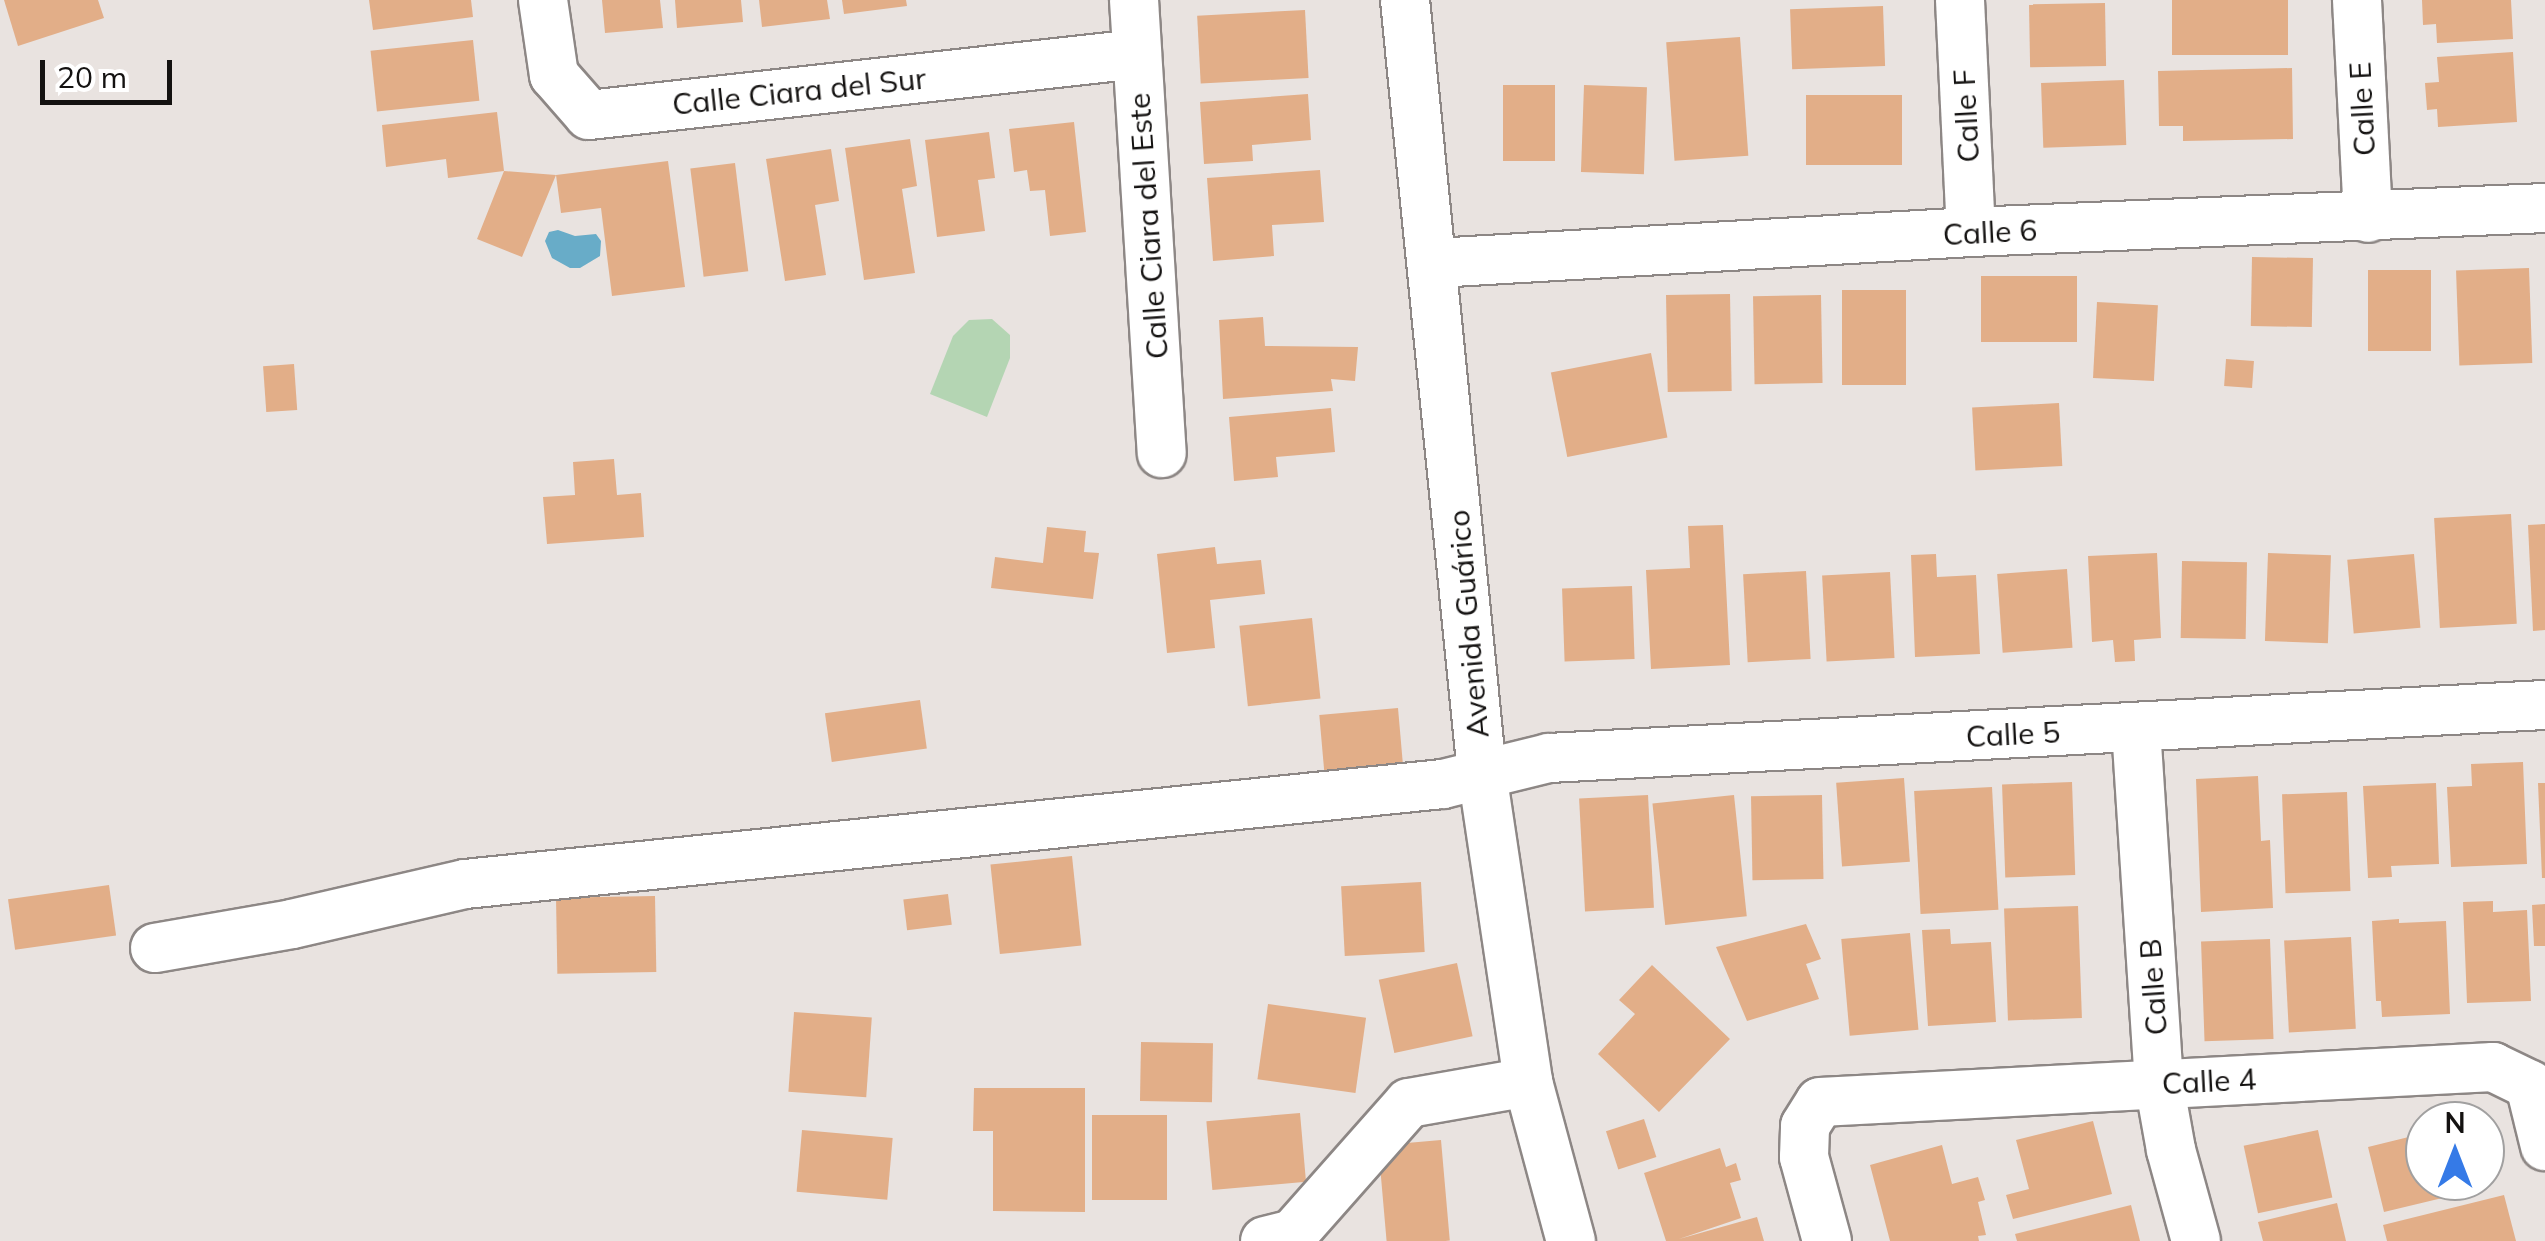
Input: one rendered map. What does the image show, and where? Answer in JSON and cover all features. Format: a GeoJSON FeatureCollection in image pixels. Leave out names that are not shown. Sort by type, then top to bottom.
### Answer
{"type":"FeatureCollection","features":[{"type":"Feature","properties":{"kind":"street","name":"Calle Ciara del Sur"},"geometry":{"type":"LineString","coordinates":[[543,0],[554,75],[589,114],[1137,54]]}},
{"type":"Feature","properties":{"kind":"street","name":"Calle Ciara del Este"},"geometry":{"type":"LineString","coordinates":[[1134,0],[1162,453]]}},
{"type":"Feature","properties":{"kind":"street","name":"Avenida Guárico"},"geometry":{"type":"LineString","coordinates":[[1405,0],[1435,263],[1482,773],[1528,1082],[1571,1241]]}},
{"type":"Feature","properties":{"kind":"street","name":"Calle F"},"geometry":{"type":"LineString","coordinates":[[1960,0],[1971,232]]}},
{"type":"Feature","properties":{"kind":"street","name":"Calle E"},"geometry":{"type":"LineString","coordinates":[[2357,0],[2368,218]]}},
{"type":"Feature","properties":{"kind":"street","name":"Calle 6"},"geometry":{"type":"LineString","coordinates":[[1435,263],[1971,232],[2545,208]]}},
{"type":"Feature","properties":{"kind":"street","name":"Calle 5"},"geometry":{"type":"LineString","coordinates":[[155,948],[292,924],[465,884],[1443,784],[1549,758],[2545,705]]}},
{"type":"Feature","properties":{"kind":"street","name":"Calle B"},"geometry":{"type":"LineString","coordinates":[[2136,728],[2159,1083],[2196,1241]]}},
{"type":"Feature","properties":{"kind":"street","name":"Calle 4"},"geometry":{"type":"LineString","coordinates":[[1827,1241],[1804,1157],[1805,1126],[1820,1102],[2492,1067],[2530,1085],[2545,1146]]}},
{"type":"Feature","properties":{"kind":"street"},"geometry":{"type":"LineString","coordinates":[[1265,1241],[1293,1234],[1409,1103],[1528,1082]]}},
{"type":"Feature","properties":{"kind":"green space"},"geometry":{"type":"Polygon","coordinates":[[[992,319],[1010,335],[1010,358],[987,417],[930,394],[953,336],[969,320],[992,319]]]}},
{"type":"Feature","properties":{"kind":"water"},"geometry":{"type":"Polygon","coordinates":[[[558,230],[575,236],[596,234],[601,241],[600,256],[580,268],[570,268],[552,258],[545,241],[549,232],[558,230]]]}},
{"type":"Feature","properties":{"kind":"building"},"geometry":{"type":"Polygon","coordinates":[[[4,0],[98,0],[104,18],[18,46],[4,0]]]}},
{"type":"Feature","properties":{"kind":"building"},"geometry":{"type":"Polygon","coordinates":[[[369,0],[471,0],[473,17],[373,30],[369,0]]]}},
{"type":"Feature","properties":{"kind":"building"},"geometry":{"type":"Polygon","coordinates":[[[602,0],[660,0],[663,28],[605,33],[602,0]]]}},
{"type":"Feature","properties":{"kind":"building"},"geometry":{"type":"Polygon","coordinates":[[[675,0],[741,0],[743,22],[677,28],[675,0]]]}},
{"type":"Feature","properties":{"kind":"building"},"geometry":{"type":"Polygon","coordinates":[[[759,0],[827,0],[830,19],[762,27],[759,0]]]}},
{"type":"Feature","properties":{"kind":"building"},"geometry":{"type":"Polygon","coordinates":[[[842,0],[906,0],[907,6],[844,14],[842,0]]]}},
{"type":"Feature","properties":{"kind":"building"},"geometry":{"type":"Polygon","coordinates":[[[2172,0],[2288,0],[2288,55],[2172,55],[2172,0]]]}},
{"type":"Feature","properties":{"kind":"building"},"geometry":{"type":"Polygon","coordinates":[[[2422,0],[2511,0],[2513,39],[2437,43],[2436,24],[2423,25],[2422,0]]]}},
{"type":"Feature","properties":{"kind":"building"},"geometry":{"type":"Polygon","coordinates":[[[2105,3],[2106,66],[2030,67],[2029,4],[2105,3]]]}},
{"type":"Feature","properties":{"kind":"building"},"geometry":{"type":"Polygon","coordinates":[[[1883,6],[1885,66],[1792,69],[1790,9],[1883,6]]]}},
{"type":"Feature","properties":{"kind":"building"},"geometry":{"type":"Polygon","coordinates":[[[1305,10],[1309,78],[1201,84],[1197,16],[1305,10]]]}},
{"type":"Feature","properties":{"kind":"building"},"geometry":{"type":"Polygon","coordinates":[[[1740,37],[1748,156],[1674,161],[1666,42],[1740,37]]]}},
{"type":"Feature","properties":{"kind":"building"},"geometry":{"type":"Polygon","coordinates":[[[473,40],[479,101],[377,111],[371,51],[473,40]]]}},
{"type":"Feature","properties":{"kind":"building"},"geometry":{"type":"Polygon","coordinates":[[[2513,52],[2517,122],[2438,127],[2437,109],[2427,110],[2425,83],[2439,82],[2437,57],[2513,52]]]}},
{"type":"Feature","properties":{"kind":"building"},"geometry":{"type":"Polygon","coordinates":[[[2292,68],[2293,139],[2183,141],[2183,126],[2159,126],[2158,71],[2292,68]]]}},
{"type":"Feature","properties":{"kind":"building"},"geometry":{"type":"Polygon","coordinates":[[[2124,80],[2126,145],[2043,148],[2041,83],[2124,80]]]}},
{"type":"Feature","properties":{"kind":"building"},"geometry":{"type":"Polygon","coordinates":[[[1503,85],[1555,85],[1555,161],[1503,161],[1503,85]]]}},
{"type":"Feature","properties":{"kind":"building"},"geometry":{"type":"Polygon","coordinates":[[[1584,85],[1647,87],[1644,174],[1581,172],[1584,85]]]}},
{"type":"Feature","properties":{"kind":"building"},"geometry":{"type":"Polygon","coordinates":[[[1308,94],[1311,140],[1252,145],[1253,161],[1204,164],[1200,102],[1308,94]]]}},
{"type":"Feature","properties":{"kind":"building"},"geometry":{"type":"Polygon","coordinates":[[[1806,95],[1902,95],[1902,165],[1806,165],[1806,95]]]}},
{"type":"Feature","properties":{"kind":"building"},"geometry":{"type":"Polygon","coordinates":[[[497,112],[504,171],[448,178],[446,159],[386,167],[382,125],[497,112]]]}},
{"type":"Feature","properties":{"kind":"building"},"geometry":{"type":"Polygon","coordinates":[[[1074,122],[1086,232],[1050,236],[1045,190],[1030,191],[1027,170],[1014,172],[1009,129],[1074,122]]]}},
{"type":"Feature","properties":{"kind":"building"},"geometry":{"type":"Polygon","coordinates":[[[989,132],[995,178],[978,180],[985,231],[937,237],[925,140],[989,132]]]}},
{"type":"Feature","properties":{"kind":"building"},"geometry":{"type":"Polygon","coordinates":[[[910,139],[917,186],[902,189],[915,273],[864,280],[845,148],[910,139]]]}},
{"type":"Feature","properties":{"kind":"building"},"geometry":{"type":"Polygon","coordinates":[[[831,149],[839,201],[815,205],[826,275],[785,281],[766,159],[831,149]]]}},
{"type":"Feature","properties":{"kind":"building"},"geometry":{"type":"Polygon","coordinates":[[[668,161],[685,287],[612,296],[601,208],[561,213],[556,175],[668,161]]]}},
{"type":"Feature","properties":{"kind":"building"},"geometry":{"type":"Polygon","coordinates":[[[735,163],[748,271],[704,277],[690,168],[735,163]]]}},
{"type":"Feature","properties":{"kind":"building"},"geometry":{"type":"Polygon","coordinates":[[[1320,170],[1324,222],[1272,225],[1274,256],[1213,261],[1207,178],[1320,170]]]}},
{"type":"Feature","properties":{"kind":"building"},"geometry":{"type":"Polygon","coordinates":[[[504,171],[556,175],[522,257],[477,239],[504,171]]]}},
{"type":"Feature","properties":{"kind":"building"},"geometry":{"type":"Polygon","coordinates":[[[2252,257],[2313,258],[2312,327],[2251,326],[2252,257]]]}},
{"type":"Feature","properties":{"kind":"building"},"geometry":{"type":"Polygon","coordinates":[[[2529,268],[2532,363],[2459,365],[2456,271],[2529,268]]]}},
{"type":"Feature","properties":{"kind":"building"},"geometry":{"type":"Polygon","coordinates":[[[2368,270],[2431,270],[2431,351],[2368,351],[2368,270]]]}},
{"type":"Feature","properties":{"kind":"building"},"geometry":{"type":"Polygon","coordinates":[[[1981,276],[2077,276],[2077,342],[1981,342],[1981,276]]]}},
{"type":"Feature","properties":{"kind":"building"},"geometry":{"type":"Polygon","coordinates":[[[1842,290],[1906,290],[1906,385],[1842,385],[1842,290]]]}},
{"type":"Feature","properties":{"kind":"building"},"geometry":{"type":"Polygon","coordinates":[[[1730,294],[1732,391],[1668,392],[1666,295],[1730,294]]]}},
{"type":"Feature","properties":{"kind":"building"},"geometry":{"type":"Polygon","coordinates":[[[1821,295],[1823,383],[1755,384],[1753,296],[1821,295]]]}},
{"type":"Feature","properties":{"kind":"building"},"geometry":{"type":"Polygon","coordinates":[[[2097,302],[2158,305],[2154,381],[2093,378],[2097,302]]]}},
{"type":"Feature","properties":{"kind":"building"},"geometry":{"type":"Polygon","coordinates":[[[1263,317],[1265,346],[1358,347],[1355,381],[1331,379],[1333,391],[1223,399],[1219,320],[1263,317]]]}},
{"type":"Feature","properties":{"kind":"building"},"geometry":{"type":"Polygon","coordinates":[[[1651,353],[1667,437],[1567,457],[1551,372],[1651,353]]]}},
{"type":"Feature","properties":{"kind":"building"},"geometry":{"type":"Polygon","coordinates":[[[2226,359],[2254,361],[2252,388],[2224,386],[2226,359]]]}},
{"type":"Feature","properties":{"kind":"building"},"geometry":{"type":"Polygon","coordinates":[[[294,364],[297,410],[266,412],[263,366],[294,364]]]}},
{"type":"Feature","properties":{"kind":"building"},"geometry":{"type":"Polygon","coordinates":[[[2059,403],[2062,466],[1975,470],[1972,408],[2059,403]]]}},
{"type":"Feature","properties":{"kind":"building"},"geometry":{"type":"Polygon","coordinates":[[[1331,408],[1335,452],[1276,457],[1278,477],[1234,481],[1229,417],[1331,408]]]}},
{"type":"Feature","properties":{"kind":"building"},"geometry":{"type":"Polygon","coordinates":[[[614,459],[617,495],[641,493],[644,537],[547,544],[543,497],[575,495],[573,462],[614,459]]]}},
{"type":"Feature","properties":{"kind":"building"},"geometry":{"type":"Polygon","coordinates":[[[2511,514],[2517,624],[2440,628],[2434,518],[2511,514]]]}},
{"type":"Feature","properties":{"kind":"building"},"geometry":{"type":"Polygon","coordinates":[[[2545,524],[2545,630],[2533,631],[2528,525],[2545,524]]]}},
{"type":"Feature","properties":{"kind":"building"},"geometry":{"type":"Polygon","coordinates":[[[1723,525],[1730,665],[1651,669],[1646,570],[1690,568],[1688,526],[1723,525]]]}},
{"type":"Feature","properties":{"kind":"building"},"geometry":{"type":"Polygon","coordinates":[[[1047,527],[1086,531],[1084,552],[1099,553],[1093,599],[991,588],[995,557],[1043,563],[1047,527]]]}},
{"type":"Feature","properties":{"kind":"building"},"geometry":{"type":"Polygon","coordinates":[[[1215,547],[1217,564],[1261,560],[1265,594],[1210,600],[1215,648],[1167,653],[1157,554],[1215,547]]]}},
{"type":"Feature","properties":{"kind":"building"},"geometry":{"type":"Polygon","coordinates":[[[2157,553],[2161,638],[2134,640],[2135,661],[2115,662],[2113,640],[2092,642],[2088,556],[2157,553]]]}},
{"type":"Feature","properties":{"kind":"building"},"geometry":{"type":"Polygon","coordinates":[[[2268,553],[2331,555],[2328,643],[2265,641],[2268,553]]]}},
{"type":"Feature","properties":{"kind":"building"},"geometry":{"type":"Polygon","coordinates":[[[1936,554],[1937,577],[1976,575],[1980,654],[1915,657],[1911,555],[1936,554]]]}},
{"type":"Feature","properties":{"kind":"building"},"geometry":{"type":"Polygon","coordinates":[[[2414,554],[2420,628],[2354,634],[2347,560],[2414,554]]]}},
{"type":"Feature","properties":{"kind":"building"},"geometry":{"type":"Polygon","coordinates":[[[2182,561],[2247,562],[2246,639],[2181,638],[2182,561]]]}},
{"type":"Feature","properties":{"kind":"building"},"geometry":{"type":"Polygon","coordinates":[[[2067,569],[2073,648],[2003,653],[1997,574],[2067,569]]]}},
{"type":"Feature","properties":{"kind":"building"},"geometry":{"type":"Polygon","coordinates":[[[1806,571],[1811,659],[1748,662],[1743,574],[1806,571]]]}},
{"type":"Feature","properties":{"kind":"building"},"geometry":{"type":"Polygon","coordinates":[[[1890,572],[1895,658],[1827,661],[1822,576],[1890,572]]]}},
{"type":"Feature","properties":{"kind":"building"},"geometry":{"type":"Polygon","coordinates":[[[1632,586],[1635,659],[1565,661],[1562,588],[1632,586]]]}},
{"type":"Feature","properties":{"kind":"building"},"geometry":{"type":"Polygon","coordinates":[[[1312,618],[1320,699],[1248,706],[1239,626],[1312,618]]]}},
{"type":"Feature","properties":{"kind":"building"},"geometry":{"type":"Polygon","coordinates":[[[920,700],[927,749],[832,762],[825,713],[920,700]]]}},
{"type":"Feature","properties":{"kind":"building"},"geometry":{"type":"Polygon","coordinates":[[[1398,708],[1403,765],[1324,772],[1319,715],[1398,708]]]}},
{"type":"Feature","properties":{"kind":"building"},"geometry":{"type":"Polygon","coordinates":[[[2523,762],[2527,864],[2451,867],[2447,787],[2472,786],[2471,764],[2523,762]]]}},
{"type":"Feature","properties":{"kind":"building"},"geometry":{"type":"Polygon","coordinates":[[[2258,776],[2261,841],[2270,840],[2273,908],[2201,912],[2196,779],[2258,776]]]}},
{"type":"Feature","properties":{"kind":"building"},"geometry":{"type":"Polygon","coordinates":[[[1904,778],[1910,862],[1842,867],[1836,783],[1904,778]]]}},
{"type":"Feature","properties":{"kind":"building"},"geometry":{"type":"Polygon","coordinates":[[[2072,782],[2075,875],[2005,877],[2002,784],[2072,782]]]}},
{"type":"Feature","properties":{"kind":"building"},"geometry":{"type":"Polygon","coordinates":[[[2436,783],[2439,864],[2391,866],[2392,877],[2368,878],[2363,786],[2436,783]]]}},
{"type":"Feature","properties":{"kind":"building"},"geometry":{"type":"Polygon","coordinates":[[[2538,783],[2545,783],[2545,878],[2542,878],[2538,783]]]}},
{"type":"Feature","properties":{"kind":"building"},"geometry":{"type":"Polygon","coordinates":[[[1992,787],[1998,910],[1921,914],[1914,791],[1992,787]]]}},
{"type":"Feature","properties":{"kind":"building"},"geometry":{"type":"Polygon","coordinates":[[[2347,792],[2350,891],[2285,893],[2282,794],[2347,792]]]}},
{"type":"Feature","properties":{"kind":"building"},"geometry":{"type":"Polygon","coordinates":[[[1648,795],[1654,908],[1585,911],[1579,799],[1648,795]]]}},
{"type":"Feature","properties":{"kind":"building"},"geometry":{"type":"Polygon","coordinates":[[[1734,795],[1747,916],[1665,925],[1652,804],[1734,795]]]}},
{"type":"Feature","properties":{"kind":"building"},"geometry":{"type":"Polygon","coordinates":[[[1822,795],[1823,879],[1752,880],[1751,796],[1822,795]]]}},
{"type":"Feature","properties":{"kind":"building"},"geometry":{"type":"Polygon","coordinates":[[[1072,856],[1081,946],[1000,954],[990,865],[1072,856]]]}},
{"type":"Feature","properties":{"kind":"building"},"geometry":{"type":"Polygon","coordinates":[[[1421,882],[1425,952],[1345,956],[1341,886],[1421,882]]]}},
{"type":"Feature","properties":{"kind":"building"},"geometry":{"type":"Polygon","coordinates":[[[109,885],[116,936],[15,950],[8,899],[109,885]]]}},
{"type":"Feature","properties":{"kind":"building"},"geometry":{"type":"Polygon","coordinates":[[[948,894],[952,925],[907,930],[903,899],[948,894]]]}},
{"type":"Feature","properties":{"kind":"building"},"geometry":{"type":"Polygon","coordinates":[[[655,896],[656,972],[557,974],[556,898],[655,896]]]}},
{"type":"Feature","properties":{"kind":"building"},"geometry":{"type":"Polygon","coordinates":[[[2493,901],[2493,912],[2527,910],[2531,1001],[2467,1003],[2463,902],[2493,901]]]}},
{"type":"Feature","properties":{"kind":"building"},"geometry":{"type":"Polygon","coordinates":[[[2545,904],[2545,946],[2534,946],[2532,905],[2545,904]]]}},
{"type":"Feature","properties":{"kind":"building"},"geometry":{"type":"Polygon","coordinates":[[[2078,906],[2082,1018],[2008,1021],[2004,909],[2078,906]]]}},
{"type":"Feature","properties":{"kind":"building"},"geometry":{"type":"Polygon","coordinates":[[[2399,919],[2399,923],[2446,921],[2450,1014],[2382,1017],[2381,1001],[2376,1001],[2372,921],[2399,919]]]}},
{"type":"Feature","properties":{"kind":"building"},"geometry":{"type":"Polygon","coordinates":[[[1806,924],[1821,959],[1806,964],[1819,999],[1747,1021],[1716,947],[1806,924]]]}},
{"type":"Feature","properties":{"kind":"building"},"geometry":{"type":"Polygon","coordinates":[[[1950,929],[1951,944],[1991,942],[1996,1022],[1928,1026],[1922,930],[1950,929]]]}},
{"type":"Feature","properties":{"kind":"building"},"geometry":{"type":"Polygon","coordinates":[[[1910,933],[1918,1030],[1850,1036],[1841,939],[1910,933]]]}},
{"type":"Feature","properties":{"kind":"building"},"geometry":{"type":"Polygon","coordinates":[[[2351,937],[2356,1029],[2289,1032],[2284,941],[2351,937]]]}},
{"type":"Feature","properties":{"kind":"building"},"geometry":{"type":"Polygon","coordinates":[[[2270,939],[2273,1039],[2205,1041],[2201,941],[2270,939]]]}},
{"type":"Feature","properties":{"kind":"building"},"geometry":{"type":"Polygon","coordinates":[[[1457,963],[1473,1036],[1394,1053],[1379,980],[1457,963]]]}},
{"type":"Feature","properties":{"kind":"building"},"geometry":{"type":"Polygon","coordinates":[[[1652,965],[1730,1039],[1659,1112],[1598,1054],[1635,1014],[1619,1000],[1652,965]]]}},
{"type":"Feature","properties":{"kind":"building"},"geometry":{"type":"Polygon","coordinates":[[[1268,1004],[1366,1018],[1355,1093],[1257,1079],[1268,1004]]]}},
{"type":"Feature","properties":{"kind":"building"},"geometry":{"type":"Polygon","coordinates":[[[794,1012],[872,1017],[866,1097],[788,1092],[794,1012]]]}},
{"type":"Feature","properties":{"kind":"building"},"geometry":{"type":"Polygon","coordinates":[[[1141,1042],[1213,1043],[1212,1102],[1140,1101],[1141,1042]]]}},
{"type":"Feature","properties":{"kind":"building"},"geometry":{"type":"Polygon","coordinates":[[[974,1088],[1085,1088],[1085,1212],[993,1211],[993,1131],[973,1131],[974,1088]]]}},
{"type":"Feature","properties":{"kind":"building"},"geometry":{"type":"Polygon","coordinates":[[[1300,1113],[1306,1182],[1212,1190],[1206,1121],[1300,1113]]]}},
{"type":"Feature","properties":{"kind":"building"},"geometry":{"type":"Polygon","coordinates":[[[1092,1115],[1167,1115],[1167,1200],[1092,1200],[1092,1115]]]}},
{"type":"Feature","properties":{"kind":"building"},"geometry":{"type":"Polygon","coordinates":[[[1644,1119],[1656,1157],[1618,1169],[1606,1131],[1644,1119]]]}},
{"type":"Feature","properties":{"kind":"building"},"geometry":{"type":"Polygon","coordinates":[[[2093,1121],[2112,1194],[2013,1219],[2006,1195],[2029,1189],[2016,1140],[2093,1121]]]}},
{"type":"Feature","properties":{"kind":"building"},"geometry":{"type":"Polygon","coordinates":[[[802,1130],[893,1138],[887,1200],[797,1192],[802,1130]]]}},
{"type":"Feature","properties":{"kind":"building"},"geometry":{"type":"Polygon","coordinates":[[[2318,1130],[2332,1197],[2258,1213],[2244,1146],[2318,1130]]]}},
{"type":"Feature","properties":{"kind":"building"},"geometry":{"type":"Polygon","coordinates":[[[2405,1138],[2405,1201],[2430,1201],[2384,1212],[2368,1147],[2405,1138]]]}},
{"type":"Feature","properties":{"kind":"building"},"geometry":{"type":"Polygon","coordinates":[[[1441,1140],[1450,1241],[1387,1241],[1378,1145],[1441,1140]]]}},
{"type":"Feature","properties":{"kind":"building"},"geometry":{"type":"Polygon","coordinates":[[[1942,1145],[1952,1184],[1978,1177],[1985,1200],[1978,1202],[1986,1235],[1978,1236],[1979,1241],[1890,1241],[1870,1165],[1942,1145]]]}},
{"type":"Feature","properties":{"kind":"building"},"geometry":{"type":"Polygon","coordinates":[[[1720,1148],[1726,1167],[1736,1163],[1741,1180],[1730,1183],[1741,1218],[1679,1239],[1757,1217],[1764,1241],[1666,1241],[1644,1173],[1720,1148]]]}},
{"type":"Feature","properties":{"kind":"building"},"geometry":{"type":"Polygon","coordinates":[[[2505,1199],[2516,1241],[2387,1241],[2383,1225],[2480,1201],[2505,1199]]]}},
{"type":"Feature","properties":{"kind":"building"},"geometry":{"type":"Polygon","coordinates":[[[2337,1203],[2346,1241],[2263,1241],[2258,1222],[2337,1203]]]}},
{"type":"Feature","properties":{"kind":"building"},"geometry":{"type":"Polygon","coordinates":[[[2131,1205],[2140,1241],[2017,1241],[2015,1234],[2131,1205]]]}}]}
